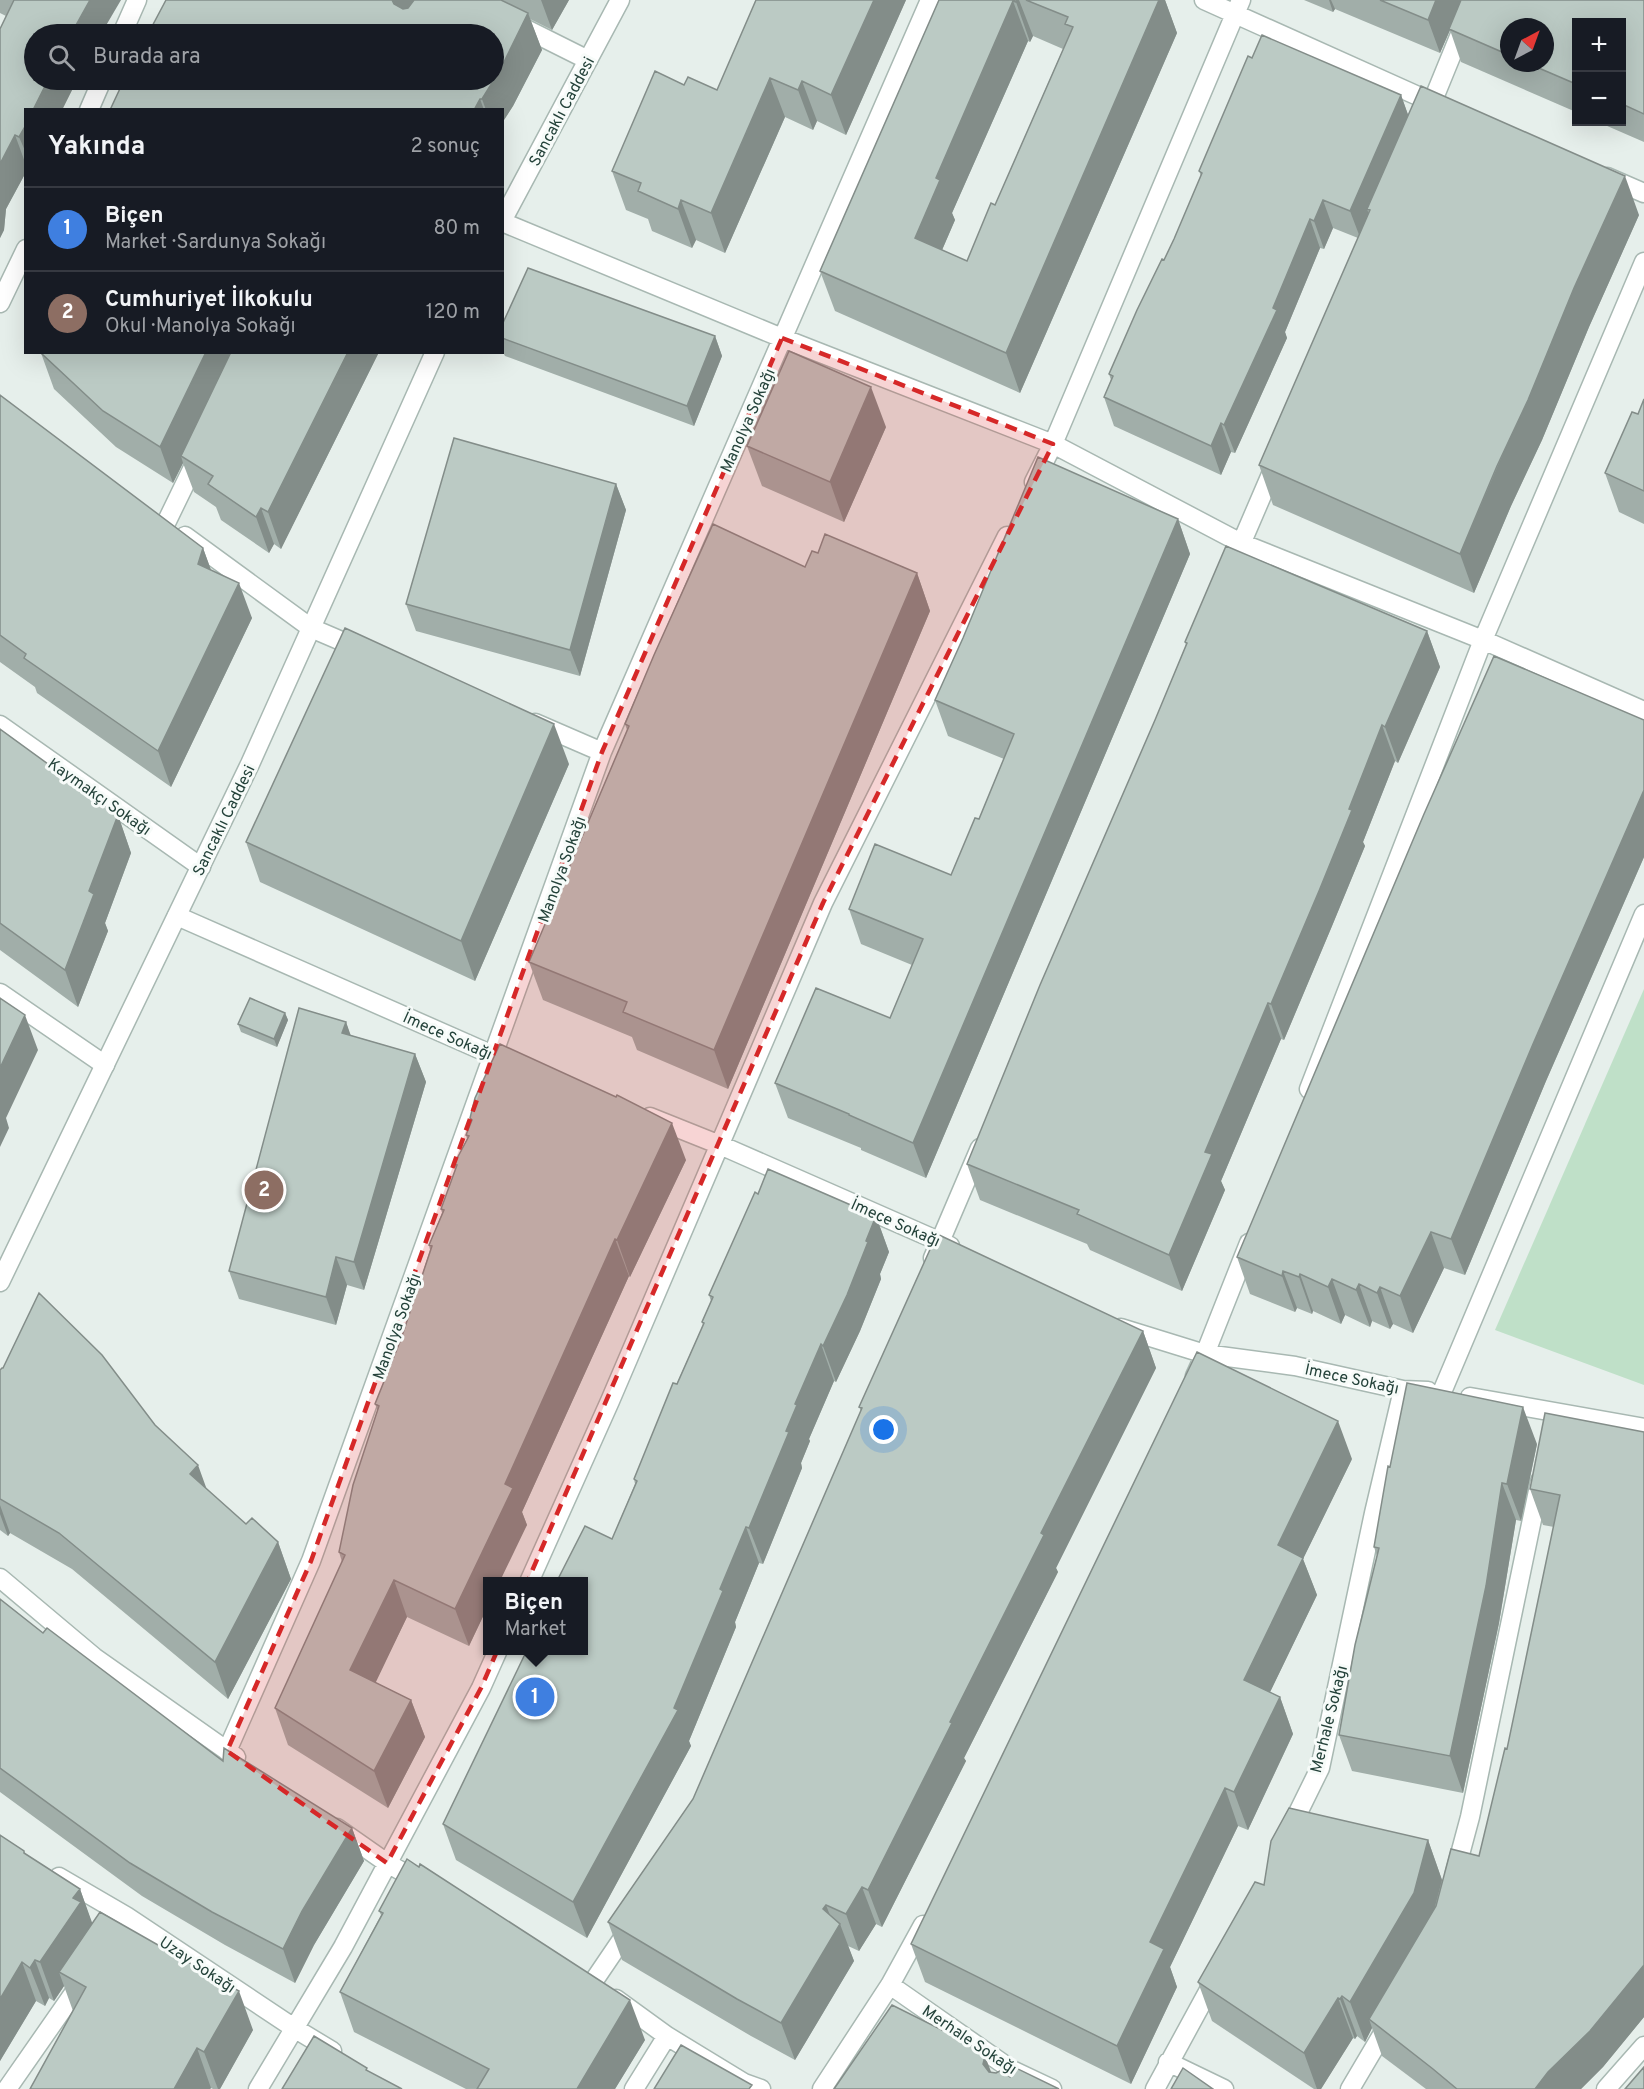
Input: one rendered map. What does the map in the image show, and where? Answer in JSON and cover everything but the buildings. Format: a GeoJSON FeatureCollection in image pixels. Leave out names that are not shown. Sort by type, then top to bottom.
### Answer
{"type":"FeatureCollection","features":[{"type":"Feature","properties":{"kind":"street"},"geometry":{"type":"LineString","coordinates":[[126,24],[137,0]]}},
{"type":"Feature","properties":{"kind":"street","name":"Sancaklı Caddesi"},"geometry":{"type":"LineString","coordinates":[[504,217],[620,0]]}},
{"type":"Feature","properties":{"kind":"street","name":"Manolya Sokağı"},"geometry":{"type":"LineString","coordinates":[[227,1751],[311,1561],[602,752],[930,0]]}},
{"type":"Feature","properties":{"kind":"street"},"geometry":{"type":"LineString","coordinates":[[1204,0],[1238,7],[1454,112]]}},
{"type":"Feature","properties":{"kind":"street"},"geometry":{"type":"LineString","coordinates":[[1418,136],[1474,0]]}},
{"type":"Feature","properties":{"kind":"street"},"geometry":{"type":"LineString","coordinates":[[1026,497],[1053,444],[1238,7]]}},
{"type":"Feature","properties":{"kind":"street"},"geometry":{"type":"LineString","coordinates":[[497,15],[588,60]]}},
{"type":"Feature","properties":{"kind":"street"},"geometry":{"type":"LineString","coordinates":[[90,108],[98,90]]}},
{"type":"Feature","properties":{"kind":"street"},"geometry":{"type":"LineString","coordinates":[[1591,170],[1644,193]]}},
{"type":"Feature","properties":{"kind":"street"},"geometry":{"type":"LineString","coordinates":[[504,222],[782,339],[1053,444],[1241,543],[1483,640],[1644,711]]}},
{"type":"Feature","properties":{"kind":"street"},"geometry":{"type":"LineString","coordinates":[[0,303],[24,253]]}},
{"type":"Feature","properties":{"kind":"street"},"geometry":{"type":"LineString","coordinates":[[1301,1109],[1483,640],[1644,262]]}},
{"type":"Feature","properties":{"kind":"street","name":"Sancaklı Caddesi"},"geometry":{"type":"LineString","coordinates":[[0,1282],[250,764],[434,354]]}},
{"type":"Feature","properties":{"kind":"street"},"geometry":{"type":"LineString","coordinates":[[208,438],[161,519],[311,628],[376,655]]}},
{"type":"Feature","properties":{"kind":"street"},"geometry":{"type":"LineString","coordinates":[[1223,586],[1284,444]]}},
{"type":"Feature","properties":{"kind":"street"},"geometry":{"type":"LineString","coordinates":[[531,1577],[610,1401],[823,903],[1016,519]]}},
{"type":"Feature","properties":{"kind":"street"},"geometry":{"type":"LineString","coordinates":[[516,715],[602,752]]}},
{"type":"Feature","properties":{"kind":"street","name":"Kaymakçı Sokağı"},"geometry":{"type":"LineString","coordinates":[[0,725],[201,867]]}},
{"type":"Feature","properties":{"kind":"street"},"geometry":{"type":"LineString","coordinates":[[1442,1392],[1644,914]]}},
{"type":"Feature","properties":{"kind":"street","name":"İmece Sokağı"},"geometry":{"type":"LineString","coordinates":[[177,916],[516,1065]]}},
{"type":"Feature","properties":{"kind":"street"},"geometry":{"type":"LineString","coordinates":[[0,993],[105,1065]]}},
{"type":"Feature","properties":{"kind":"street","name":"İmece Sokağı"},"geometry":{"type":"LineString","coordinates":[[634,1111],[720,1145],[961,1251]]}},
{"type":"Feature","properties":{"kind":"street"},"geometry":{"type":"LineString","coordinates":[[926,1274],[987,1132]]}},
{"type":"Feature","properties":{"kind":"street"},"geometry":{"type":"LineString","coordinates":[[1185,1396],[1205,1354],[1253,1231]]}},
{"type":"Feature","properties":{"kind":"street","name":"İmece Sokağı"},"geometry":{"type":"LineString","coordinates":[[1110,1322],[1205,1354],[1295,1366],[1402,1390],[1442,1392],[1644,1428]]}},
{"type":"Feature","properties":{"kind":"street","name":"Merhale Sokağı"},"geometry":{"type":"LineString","coordinates":[[1279,1852],[1320,1768],[1402,1390]]}},
{"type":"Feature","properties":{"kind":"street"},"geometry":{"type":"LineString","coordinates":[[1550,1435],[1555,1412]]}},
{"type":"Feature","properties":{"kind":"street"},"geometry":{"type":"LineString","coordinates":[[1450,1893],[1470,1817],[1543,1469]]}},
{"type":"Feature","properties":{"kind":"street"},"geometry":{"type":"LineString","coordinates":[[0,1578],[94,1657],[246,1764]]}},
{"type":"Feature","properties":{"kind":"street"},"geometry":{"type":"LineString","coordinates":[[258,2089],[343,1947],[481,1688],[496,1655]]}},
{"type":"Feature","properties":{"kind":"street"},"geometry":{"type":"LineString","coordinates":[[321,1817],[387,1863],[439,1893]]}},
{"type":"Feature","properties":{"kind":"street","name":"Uzay Sokağı"},"geometry":{"type":"LineString","coordinates":[[46,1870],[123,1921],[345,2058]]}},
{"type":"Feature","properties":{"kind":"street"},"geometry":{"type":"LineString","coordinates":[[644,1908],[588,1979],[667,2036],[744,2083],[761,2089]]}},
{"type":"Feature","properties":{"kind":"street"},"geometry":{"type":"LineString","coordinates":[[822,2089],[890,1985],[929,1914]]}},
{"type":"Feature","properties":{"kind":"street"},"geometry":{"type":"LineString","coordinates":[[7,2089],[93,1964]]}},
{"type":"Feature","properties":{"kind":"street"},"geometry":{"type":"LineString","coordinates":[[1155,2089],[1222,1967]]}},
{"type":"Feature","properties":{"kind":"street","name":"Merhale Sokağı"},"geometry":{"type":"LineString","coordinates":[[890,1985],[1012,2070],[1052,2089]]}},
{"type":"Feature","properties":{"kind":"street"},"geometry":{"type":"LineString","coordinates":[[1350,2089],[1397,2009]]}},
{"type":"Feature","properties":{"kind":"street"},"geometry":{"type":"LineString","coordinates":[[634,2089],[667,2036]]}},
{"type":"Feature","properties":{"kind":"street"},"geometry":{"type":"LineString","coordinates":[[1606,2089],[1644,2046]]}},
{"type":"Feature","properties":{"kind":"street"},"geometry":{"type":"LineString","coordinates":[[1168,2062],[1224,2089]]}},
{"type":"Feature","properties":{"kind":"street"},"geometry":{"type":"LineString","coordinates":[[1627,2065],[1644,2080]]}},
{"type":"Feature","properties":{"kind":"street"},"geometry":{"type":"LineString","coordinates":[[1004,2089],[1012,2070]]}},
{"type":"Feature","properties":{"kind":"highlighted area"},"geometry":{"type":"Polygon","coordinates":[[[782,338],[1053,444],[823,903],[481,1688],[387,1863],[227,1751],[311,1561],[602,752],[782,338]]]}},
{"type":"Feature","properties":{"kind":"green space"},"geometry":{"type":"Polygon","coordinates":[[[1644,989],[1644,1385],[1495,1330],[1644,989]]]}},
{"type":"Feature","properties":{"kind":"place","name":"Cumhuriyet İlkokulu"},"geometry":{"type":"Point","coordinates":[264,1190]}},
{"type":"Feature","properties":{"kind":"place","name":"Biçen"},"geometry":{"type":"Point","coordinates":[535,1697]}}]}
